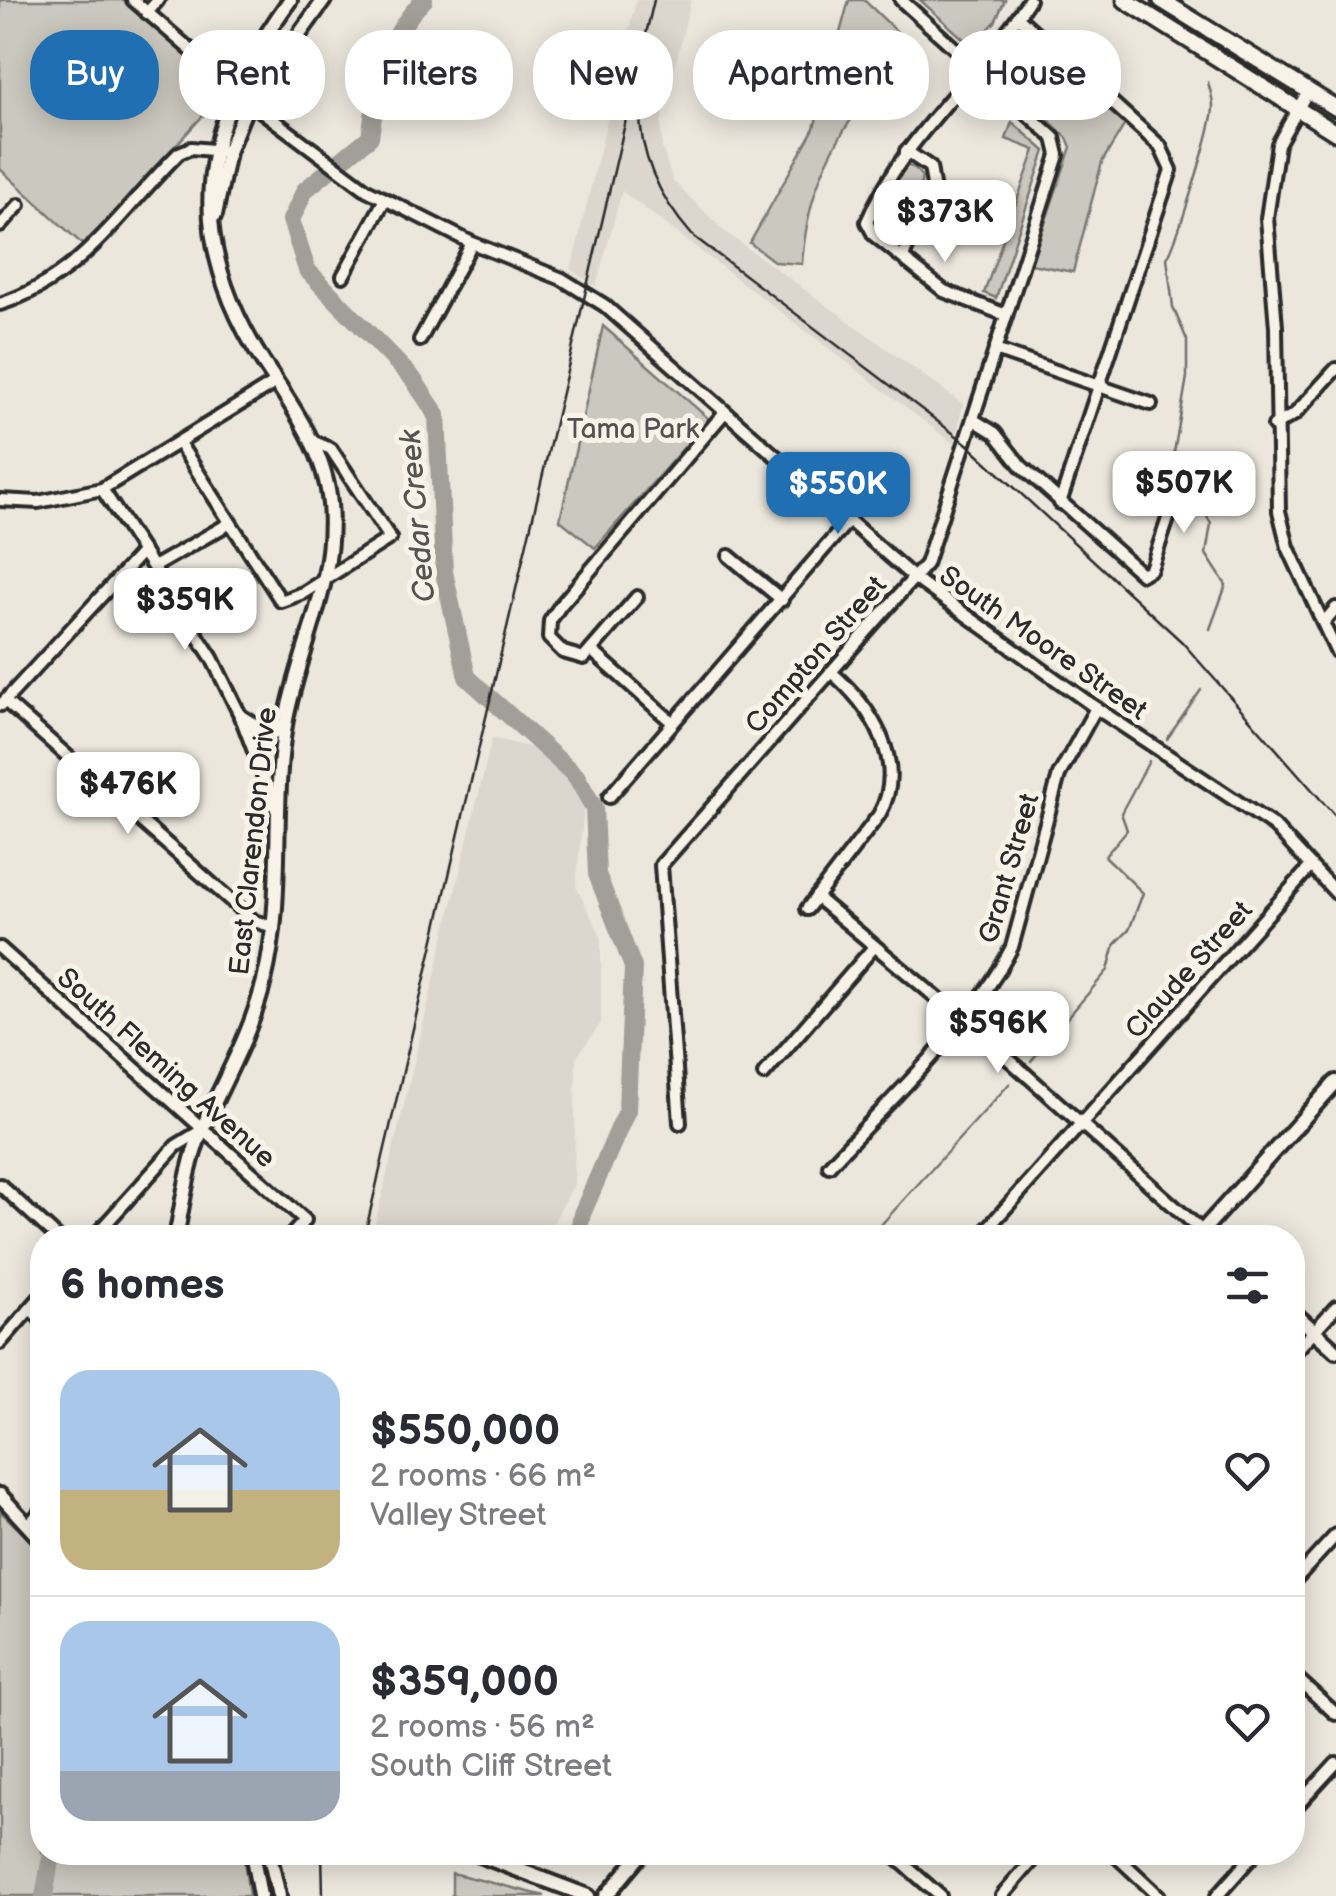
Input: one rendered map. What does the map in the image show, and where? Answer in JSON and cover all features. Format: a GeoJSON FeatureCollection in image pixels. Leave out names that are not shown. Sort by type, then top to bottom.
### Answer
{"type":"FeatureCollection","features":[{"type":"Feature","properties":{"kind":"main road"},"geometry":{"type":"LineString","coordinates":[[1125,0],[1336,133]]}},
{"type":"Feature","properties":{"kind":"main road"},"geometry":{"type":"LineString","coordinates":[[1161,0],[1336,108]]}},
{"type":"Feature","properties":{"kind":"main road"},"geometry":{"type":"LineString","coordinates":[[1229,66],[1240,49]]}},
{"type":"Feature","properties":{"kind":"street","name":"South Moore Street"},"geometry":{"type":"LineString","coordinates":[[133,0],[179,39]]}},
{"type":"Feature","properties":{"kind":"street"},"geometry":{"type":"LineString","coordinates":[[148,12],[158,0]]}},
{"type":"Feature","properties":{"kind":"street"},"geometry":{"type":"LineString","coordinates":[[293,0],[313,14]]}},
{"type":"Feature","properties":{"kind":"street","name":"East Clarendon Drive"},"geometry":{"type":"LineString","coordinates":[[273,30],[293,0]]}},
{"type":"Feature","properties":{"kind":"street","name":"East Clarendon Drive"},"geometry":{"type":"LineString","coordinates":[[301,30],[324,0]]}},
{"type":"Feature","properties":{"kind":"street"},"geometry":{"type":"LineString","coordinates":[[902,0],[949,43]]}},
{"type":"Feature","properties":{"kind":"street"},"geometry":{"type":"LineString","coordinates":[[1008,30],[1029,0]]}},
{"type":"Feature","properties":{"kind":"street"},"geometry":{"type":"LineString","coordinates":[[1018,17],[1167,156],[1170,170],[1060,503]]}},
{"type":"Feature","properties":{"kind":"street"},"geometry":{"type":"LineString","coordinates":[[1308,91],[1272,161],[1268,218],[1276,327],[1274,426],[1281,528],[1336,650]]}},
{"type":"Feature","properties":{"kind":"street"},"geometry":{"type":"LineString","coordinates":[[949,100],[906,150],[867,222],[874,235],[960,300],[1006,316]]}},
{"type":"Feature","properties":{"kind":"street","name":"East Clarendon Drive"},"geometry":{"type":"LineString","coordinates":[[179,1225],[202,1130],[251,1025],[274,927],[277,813],[285,724],[325,578],[330,505],[325,473],[312,441],[225,291],[211,227],[208,189],[213,149],[224,120]]}},
{"type":"Feature","properties":{"kind":"street","name":"East Clarendon Drive"},"geometry":{"type":"LineString","coordinates":[[211,227],[228,152],[241,120]]}},
{"type":"Feature","properties":{"kind":"street","name":"South Moore Street"},"geometry":{"type":"LineString","coordinates":[[275,120],[384,200],[585,291],[913,577],[1096,708],[1274,826],[1336,893]]}},
{"type":"Feature","properties":{"kind":"street","name":"Compton Street"},"geometry":{"type":"LineString","coordinates":[[680,1124],[661,865],[926,564],[1059,146],[1032,120]]}},
{"type":"Feature","properties":{"kind":"street"},"geometry":{"type":"LineString","coordinates":[[3,299],[49,283],[83,258],[180,153],[191,148],[228,152]]}},
{"type":"Feature","properties":{"kind":"street"},"geometry":{"type":"LineString","coordinates":[[903,257],[933,185],[930,168],[906,150]]}},
{"type":"Feature","properties":{"kind":"street"},"geometry":{"type":"LineString","coordinates":[[344,276],[384,200]]}},
{"type":"Feature","properties":{"kind":"street"},"geometry":{"type":"LineString","coordinates":[[0,226],[19,205]]}},
{"type":"Feature","properties":{"kind":"street"},"geometry":{"type":"LineString","coordinates":[[420,340],[472,242]]}},
{"type":"Feature","properties":{"kind":"street"},"geometry":{"type":"LineString","coordinates":[[995,350],[1151,404]]}},
{"type":"Feature","properties":{"kind":"street"},"geometry":{"type":"LineString","coordinates":[[1274,426],[1295,414],[1336,369]]}},
{"type":"Feature","properties":{"kind":"street"},"geometry":{"type":"LineString","coordinates":[[0,500],[38,502],[102,489],[276,382]]}},
{"type":"Feature","properties":{"kind":"street"},"geometry":{"type":"LineString","coordinates":[[673,723],[588,654],[556,646],[549,638],[550,621],[726,412]]}},
{"type":"Feature","properties":{"kind":"street"},"geometry":{"type":"LineString","coordinates":[[974,420],[995,433],[1060,503],[1138,572],[1151,570],[1178,489]]}},
{"type":"Feature","properties":{"kind":"street"},"geometry":{"type":"LineString","coordinates":[[179,443],[281,600],[292,598],[390,538],[331,448],[312,441]]}},
{"type":"Feature","properties":{"kind":"street"},"geometry":{"type":"LineString","coordinates":[[102,489],[212,658],[241,717],[277,813]]}},
{"type":"Feature","properties":{"kind":"street"},"geometry":{"type":"LineString","coordinates":[[608,796],[849,520]]}},
{"type":"Feature","properties":{"kind":"street"},"geometry":{"type":"LineString","coordinates":[[155,566],[230,522]]}},
{"type":"Feature","properties":{"kind":"street"},"geometry":{"type":"LineString","coordinates":[[143,551],[2,704],[254,921],[274,927]]}},
{"type":"Feature","properties":{"kind":"street"},"geometry":{"type":"LineString","coordinates":[[729,556],[782,600]]}},
{"type":"Feature","properties":{"kind":"street"},"geometry":{"type":"LineString","coordinates":[[588,654],[637,597]]}},
{"type":"Feature","properties":{"kind":"street"},"geometry":{"type":"LineString","coordinates":[[1324,622],[1336,608]]}},
{"type":"Feature","properties":{"kind":"street"},"geometry":{"type":"LineString","coordinates":[[807,909],[879,815],[887,801],[890,779],[870,713],[860,697],[830,672]]}},
{"type":"Feature","properties":{"kind":"street","name":"Grant Street"},"geometry":{"type":"LineString","coordinates":[[829,1166],[962,1019],[1012,947],[1059,775],[1096,708]]}},
{"type":"Feature","properties":{"kind":"street"},"geometry":{"type":"LineString","coordinates":[[241,717],[269,735],[285,724]]}},
{"type":"Feature","properties":{"kind":"street","name":"Claude Street"},"geometry":{"type":"LineString","coordinates":[[991,1225],[1311,866]]}},
{"type":"Feature","properties":{"kind":"street"},"geometry":{"type":"LineString","coordinates":[[816,897],[962,1019],[1192,1225]]}},
{"type":"Feature","properties":{"kind":"street"},"geometry":{"type":"LineString","coordinates":[[764,1074],[874,947]]}},
{"type":"Feature","properties":{"kind":"street","name":"South Fleming Avenue"},"geometry":{"type":"LineString","coordinates":[[0,948],[305,1220],[300,1225]]}},
{"type":"Feature","properties":{"kind":"street"},"geometry":{"type":"LineString","coordinates":[[1212,1225],[1336,1082]]}},
{"type":"Feature","properties":{"kind":"street"},"geometry":{"type":"LineString","coordinates":[[106,1225],[176,1146],[202,1130]]}},
{"type":"Feature","properties":{"kind":"street"},"geometry":{"type":"LineString","coordinates":[[0,1185],[44,1225]]}},
{"type":"Feature","properties":{"kind":"street"},"geometry":{"type":"LineString","coordinates":[[1305,1341],[1336,1307]]}},
{"type":"Feature","properties":{"kind":"street"},"geometry":{"type":"LineString","coordinates":[[0,1342],[30,1309]]}},
{"type":"Feature","properties":{"kind":"street"},"geometry":{"type":"LineString","coordinates":[[1305,1323],[1336,1351]]}},
{"type":"Feature","properties":{"kind":"street"},"geometry":{"type":"LineString","coordinates":[[0,1495],[30,1521]]}},
{"type":"Feature","properties":{"kind":"street"},"geometry":{"type":"LineString","coordinates":[[1305,1569],[1336,1534]]}},
{"type":"Feature","properties":{"kind":"street"},"geometry":{"type":"LineString","coordinates":[[1305,1686],[1336,1714]]}},
{"type":"Feature","properties":{"kind":"street"},"geometry":{"type":"LineString","coordinates":[[1305,1797],[1336,1762]]}},
{"type":"Feature","properties":{"kind":"street"},"geometry":{"type":"LineString","coordinates":[[254,1865],[259,1892]]}},
{"type":"Feature","properties":{"kind":"street"},"geometry":{"type":"LineString","coordinates":[[272,1865],[279,1896]]}},
{"type":"Feature","properties":{"kind":"street"},"geometry":{"type":"LineString","coordinates":[[506,1865],[588,1896]]}},
{"type":"Feature","properties":{"kind":"street"},"geometry":{"type":"LineString","coordinates":[[606,1896],[633,1865]]}},
{"type":"Feature","properties":{"kind":"street"},"geometry":{"type":"LineString","coordinates":[[905,1865],[940,1896]]}},
{"type":"Feature","properties":{"kind":"street"},"geometry":{"type":"LineString","coordinates":[[1002,1896],[1029,1865]]}},
{"type":"Feature","properties":{"kind":"street"},"geometry":{"type":"LineString","coordinates":[[1126,1865],[1159,1896]]}},
{"type":"Feature","properties":{"kind":"street"},"geometry":{"type":"LineString","coordinates":[[1217,1896],[1244,1865]]}},
{"type":"Feature","properties":{"kind":"street"},"geometry":{"type":"LineString","coordinates":[[259,1892],[275,1876]]}},
{"type":"Feature","properties":{"kind":"shaded area"},"geometry":{"type":"Polygon","coordinates":[[[636,0],[691,0],[673,74],[673,30],[629,30],[636,0]]]}},
{"type":"Feature","properties":{"kind":"shaded area"},"geometry":{"type":"Polygon","coordinates":[[[607,120],[662,120],[662,148],[673,181],[724,231],[963,404],[954,444],[622,191],[596,286],[571,270],[607,120]]]}},
{"type":"Feature","properties":{"kind":"shaded area"},"geometry":{"type":"Polygon","coordinates":[[[492,738],[533,748],[585,796],[576,886],[601,936],[601,1023],[576,1058],[574,1185],[552,1225],[375,1225],[492,738]]]}},
{"type":"Feature","properties":{"kind":"green space"},"geometry":{"type":"Polygon","coordinates":[[[0,0],[131,0],[179,44],[179,120],[199,120],[84,246],[0,169],[0,0]]]}},
{"type":"Feature","properties":{"kind":"green space"},"geometry":{"type":"Polygon","coordinates":[[[849,0],[864,0],[895,30],[841,30],[849,0]]]}},
{"type":"Feature","properties":{"kind":"green space"},"geometry":{"type":"Polygon","coordinates":[[[920,0],[1005,0],[987,30],[954,30],[920,0]]]}},
{"type":"Feature","properties":{"kind":"green space"},"geometry":{"type":"Polygon","coordinates":[[[816,120],[851,120],[823,170],[813,198],[802,264],[775,262],[750,243],[816,120]]]}},
{"type":"Feature","properties":{"kind":"green space"},"geometry":{"type":"Polygon","coordinates":[[[1048,120],[1120,120],[1125,124],[1102,162],[1073,272],[1031,264],[1071,147],[1048,120]]]}},
{"type":"Feature","properties":{"kind":"green space"},"geometry":{"type":"Polygon","coordinates":[[[1012,122],[1045,151],[996,298],[984,293],[1035,150],[1006,139],[1012,122]]]}},
{"type":"Feature","properties":{"kind":"green space"},"geometry":{"type":"Polygon","coordinates":[[[905,165],[915,168],[922,177],[920,185],[912,210],[895,240],[885,238],[874,224],[905,165]]]}},
{"type":"Feature","properties":{"kind":"green space","name":"Tama Park"},"geometry":{"type":"Polygon","coordinates":[[[603,326],[709,419],[595,548],[560,520],[603,326]]]}},
{"type":"Feature","properties":{"kind":"green space"},"geometry":{"type":"Polygon","coordinates":[[[0,1511],[30,1540],[30,1865],[245,1865],[249,1896],[0,1896],[0,1511]]]}},
{"type":"Feature","properties":{"kind":"green space"},"geometry":{"type":"Polygon","coordinates":[[[452,1873],[545,1896],[452,1896],[452,1873]]]}},
{"type":"Feature","properties":{"kind":"waterway","name":"Cedar Creek"},"geometry":{"type":"LineString","coordinates":[[424,0],[401,29],[385,63],[370,137],[305,190],[291,220],[307,270],[413,379],[437,415],[444,572],[467,677],[576,776],[594,808],[597,874],[633,967],[627,1110],[580,1225]]}},
{"type":"Feature","properties":{"kind":"waterway"},"geometry":{"type":"LineString","coordinates":[[1208,82],[1213,106],[1207,135],[1167,258],[1173,307],[1187,340],[1187,377],[1174,453],[1211,524],[1206,554],[1226,585],[1210,629]]}},
{"type":"Feature","properties":{"kind":"waterway"},"geometry":{"type":"LineString","coordinates":[[1167,739],[1201,690]]}},
{"type":"Feature","properties":{"kind":"waterway"},"geometry":{"type":"LineString","coordinates":[[1031,1061],[1108,970],[1115,944],[1129,930],[1143,893],[1105,856],[1127,830],[1121,813],[1149,761]]}},
{"type":"Feature","properties":{"kind":"waterway"},"geometry":{"type":"LineString","coordinates":[[881,1225],[1010,1083]]}},
{"type":"Feature","properties":{"kind":"waterway","name":"Cedar Creek"},"geometry":{"type":"LineString","coordinates":[[44,1896],[50,1865]]}},
{"type":"Feature","properties":{"kind":"tram line"},"geometry":{"type":"LineString","coordinates":[[367,1225],[654,0]]}},
{"type":"Feature","properties":{"kind":"tram line"},"geometry":{"type":"LineString","coordinates":[[640,120],[652,172],[669,205],[692,235],[966,443],[1182,642],[1336,817]]}},
{"type":"Feature","properties":{"kind":"tram line"},"geometry":{"type":"LineString","coordinates":[[322,1865],[323,1896]]}}]}
